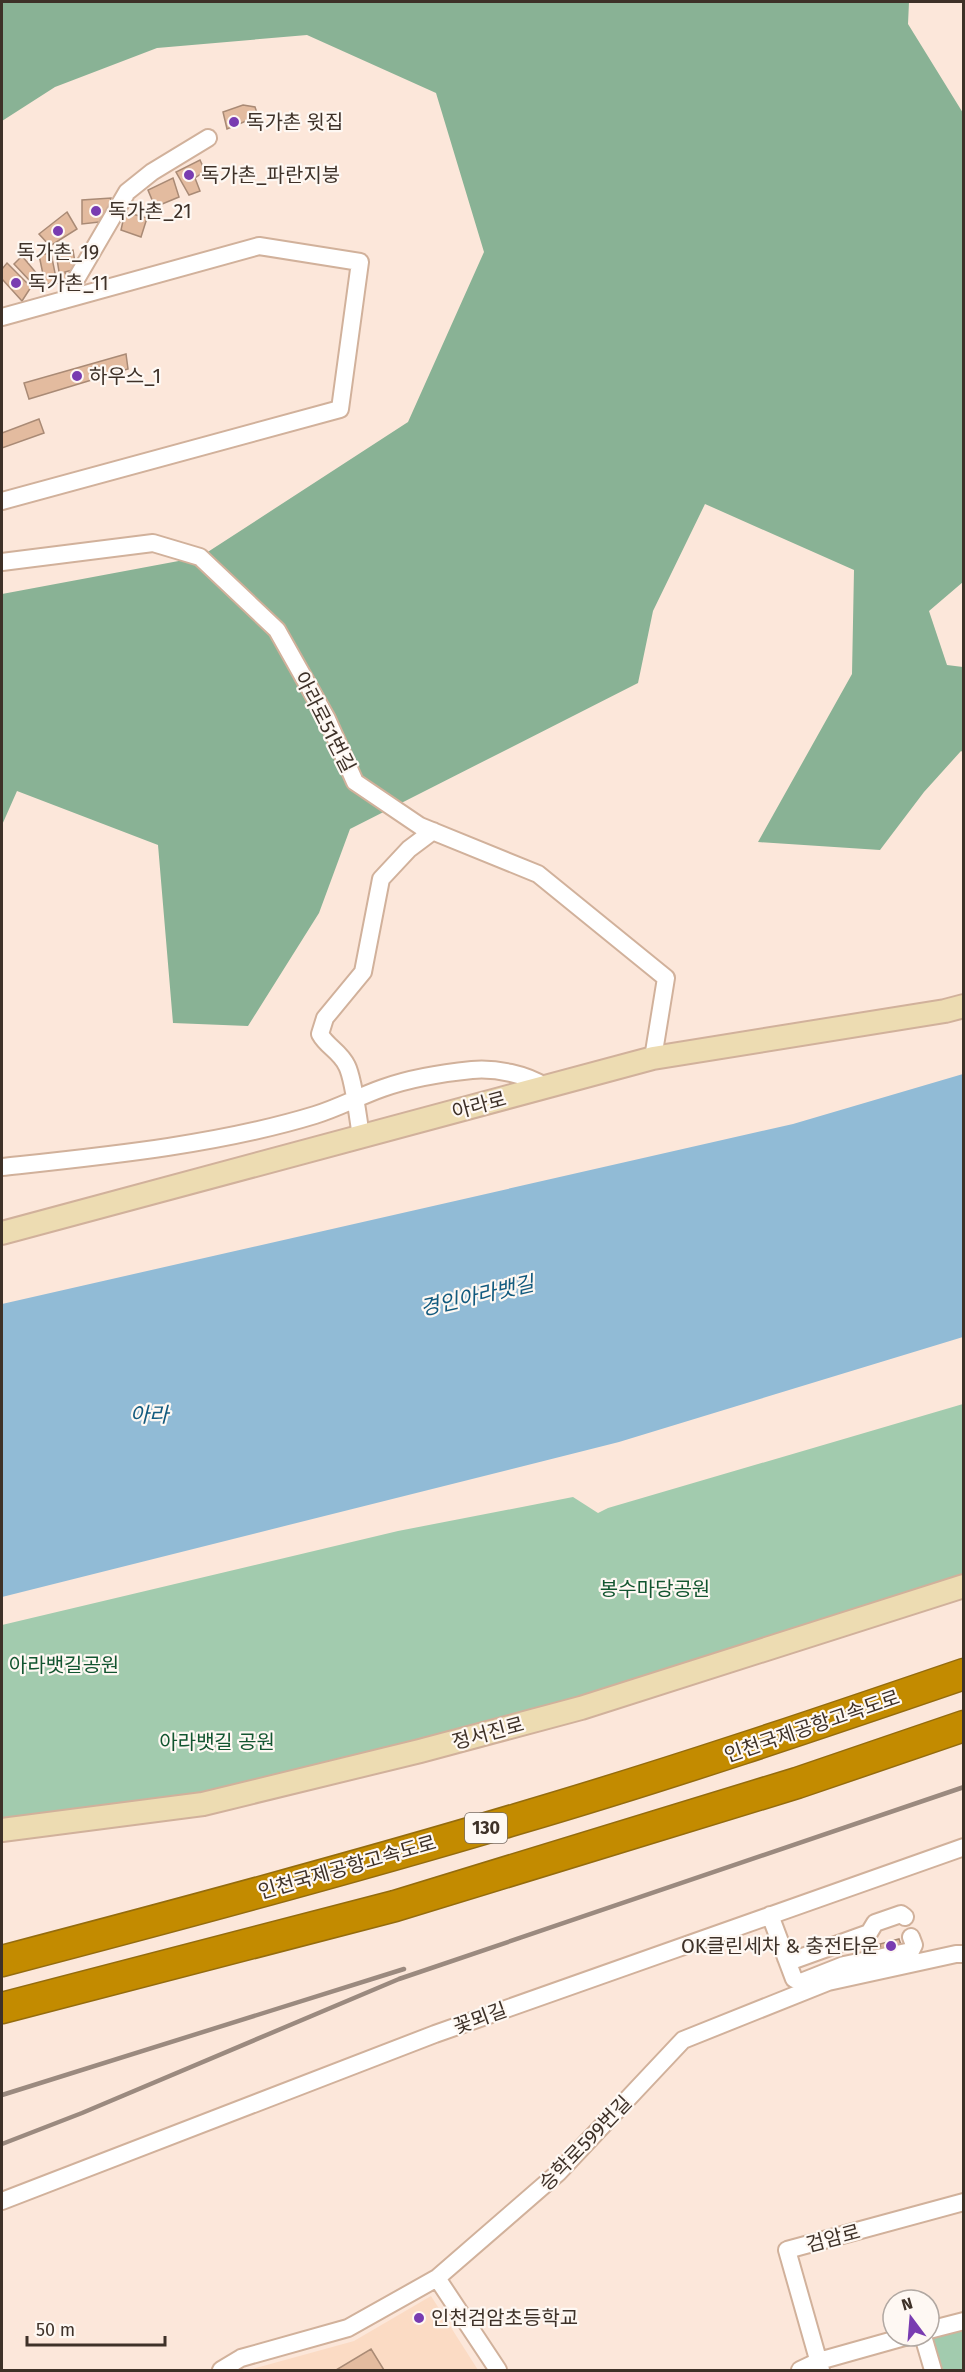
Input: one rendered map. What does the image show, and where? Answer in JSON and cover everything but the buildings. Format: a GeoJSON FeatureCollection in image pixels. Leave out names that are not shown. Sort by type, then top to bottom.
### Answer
{"type":"FeatureCollection","features":[{"type":"Feature","properties":{"kind":"highway","name":"인천국제공항고속도로"},"geometry":{"type":"LineString","coordinates":[[2,1960],[156,1921],[516,1820],[733,1753],[963,1674]]}},
{"type":"Feature","properties":{"kind":"highway","name":"130"},"geometry":{"type":"LineString","coordinates":[[2,2008],[395,1906],[797,1783],[963,1726]]}},
{"type":"Feature","properties":{"kind":"main road","name":"아라로"},"geometry":{"type":"LineString","coordinates":[[3,1228],[362,1136],[653,1058],[934,1013],[963,1006]]}},
{"type":"Feature","properties":{"kind":"main road","name":"정서진로"},"geometry":{"type":"LineString","coordinates":[[2,1830],[203,1804],[420,1751],[581,1708],[963,1586]]}},
{"type":"Feature","properties":{"kind":"street"},"geometry":{"type":"LineString","coordinates":[[64,300],[127,192],[152,172],[208,138]]}},
{"type":"Feature","properties":{"kind":"street"},"geometry":{"type":"LineString","coordinates":[[2,317],[260,246],[360,262],[340,409],[2,501]]}},
{"type":"Feature","properties":{"kind":"street","name":"아라로51번길"},"geometry":{"type":"LineString","coordinates":[[2,562],[153,543],[200,557],[277,630],[327,719],[356,782],[420,826],[538,874],[666,978],[653,1058]]}},
{"type":"Feature","properties":{"kind":"street"},"geometry":{"type":"LineString","coordinates":[[362,1136],[348,1068],[338,1051],[325,1043],[320,1034],[325,1018],[363,972],[381,879],[409,849],[433,831]]}},
{"type":"Feature","properties":{"kind":"street"},"geometry":{"type":"LineString","coordinates":[[2,1167],[121,1154],[242,1132],[316,1114],[385,1087],[436,1074],[475,1070],[532,1078],[546,1087]]}},
{"type":"Feature","properties":{"kind":"street","name":"꽃뫼길"},"geometry":{"type":"LineString","coordinates":[[2,2201],[435,2034],[963,1846]]}},
{"type":"Feature","properties":{"kind":"street"},"geometry":{"type":"LineString","coordinates":[[786,1958],[794,1960],[869,1933],[875,1923],[901,1914],[905,1917]]}},
{"type":"Feature","properties":{"kind":"street"},"geometry":{"type":"LineString","coordinates":[[770,1915],[794,1978],[801,1982],[844,1965],[910,1951],[914,1945],[912,1937]]}},
{"type":"Feature","properties":{"kind":"street","name":"승학로599번길"},"geometry":{"type":"LineString","coordinates":[[221,2370],[241,2358],[348,2328],[437,2278],[558,2173],[682,2040],[828,1982],[963,1954]]}},
{"type":"Feature","properties":{"kind":"street","name":"검암로"},"geometry":{"type":"LineString","coordinates":[[820,2366],[788,2250],[963,2202]]}},
{"type":"Feature","properties":{"kind":"street"},"geometry":{"type":"LineString","coordinates":[[437,2278],[498,2370]]}},
{"type":"Feature","properties":{"kind":"street"},"geometry":{"type":"LineString","coordinates":[[941,2327],[963,2321]]}},
{"type":"Feature","properties":{"kind":"street"},"geometry":{"type":"LineString","coordinates":[[800,2370],[820,2366],[881,2345]]}},
{"type":"Feature","properties":{"kind":"street"},"geometry":{"type":"LineString","coordinates":[[927,2348],[933,2370]]}},
{"type":"Feature","properties":{"kind":"shaded area","name":"인천검암초등학교"},"geometry":{"type":"Polygon","coordinates":[[[431,2296],[478,2370],[249,2370],[354,2341],[431,2296]]]}},
{"type":"Feature","properties":{"kind":"green space"},"geometry":{"type":"Polygon","coordinates":[[[2,2],[909,2],[908,24],[963,113],[963,582],[929,611],[947,665],[963,667],[964,753],[961,751],[924,792],[880,850],[758,842],[852,674],[854,570],[705,504],[653,611],[638,683],[350,829],[319,913],[248,1026],[173,1023],[158,845],[17,791],[2,825],[2,594],[200,557],[408,422],[484,252],[436,93],[307,35],[157,48],[55,87],[2,121],[2,2]]]}},
{"type":"Feature","properties":{"kind":"green space"},"geometry":{"type":"Polygon","coordinates":[[[963,1404],[963,1586],[581,1708],[203,1804],[2,1830],[2,1625],[398,1531],[573,1497],[598,1513],[608,1508],[963,1404]]]}},
{"type":"Feature","properties":{"kind":"green space"},"geometry":{"type":"Polygon","coordinates":[[[963,2321],[963,2370],[933,2370],[930,2348],[941,2348],[941,2331],[963,2321]]]}},
{"type":"Feature","properties":{"kind":"water","name":"아라"},"geometry":{"type":"Polygon","coordinates":[[[963,1074],[963,1337],[619,1442],[2,1597],[2,1304],[793,1124],[963,1074]]]}},
{"type":"Feature","properties":{"kind":"railway"},"geometry":{"type":"LineString","coordinates":[[2,2144],[82,2113],[399,1979],[964,1787]]}},
{"type":"Feature","properties":{"kind":"railway"},"geometry":{"type":"LineString","coordinates":[[2,2095],[404,1969]]}},
{"type":"Feature","properties":{"kind":"place","name":"독가촌 윗집"},"geometry":{"type":"Point","coordinates":[234,122]}},
{"type":"Feature","properties":{"kind":"place","name":"독가촌_파란지붕"},"geometry":{"type":"Point","coordinates":[189,175]}},
{"type":"Feature","properties":{"kind":"place","name":"독가촌_21"},"geometry":{"type":"Point","coordinates":[96,211]}},
{"type":"Feature","properties":{"kind":"place","name":"독가촌_19"},"geometry":{"type":"Point","coordinates":[58,231]}},
{"type":"Feature","properties":{"kind":"place","name":"독가촌_11"},"geometry":{"type":"Point","coordinates":[16,283]}},
{"type":"Feature","properties":{"kind":"place","name":"하우스_1"},"geometry":{"type":"Point","coordinates":[77,376]}},
{"type":"Feature","properties":{"kind":"place","name":"OK클린세차 & 충전타운"},"geometry":{"type":"Point","coordinates":[891,1946]}},
{"type":"Feature","properties":{"kind":"place","name":"인천검암초등학교"},"geometry":{"type":"Point","coordinates":[419,2318]}},
{"type":"Feature","properties":{"kind":"water label","name":"경인아라뱃길"},"geometry":{"type":"Point","coordinates":[477,1296]}},
{"type":"Feature","properties":{"kind":"park label","name":"봉수마당공원"},"geometry":{"type":"Point","coordinates":[655,1589]}},
{"type":"Feature","properties":{"kind":"park label","name":"아라뱃길공원"},"geometry":{"type":"Point","coordinates":[64,1665]}},
{"type":"Feature","properties":{"kind":"park label","name":"아라뱃길 공원"},"geometry":{"type":"Point","coordinates":[217,1742]}}]}
